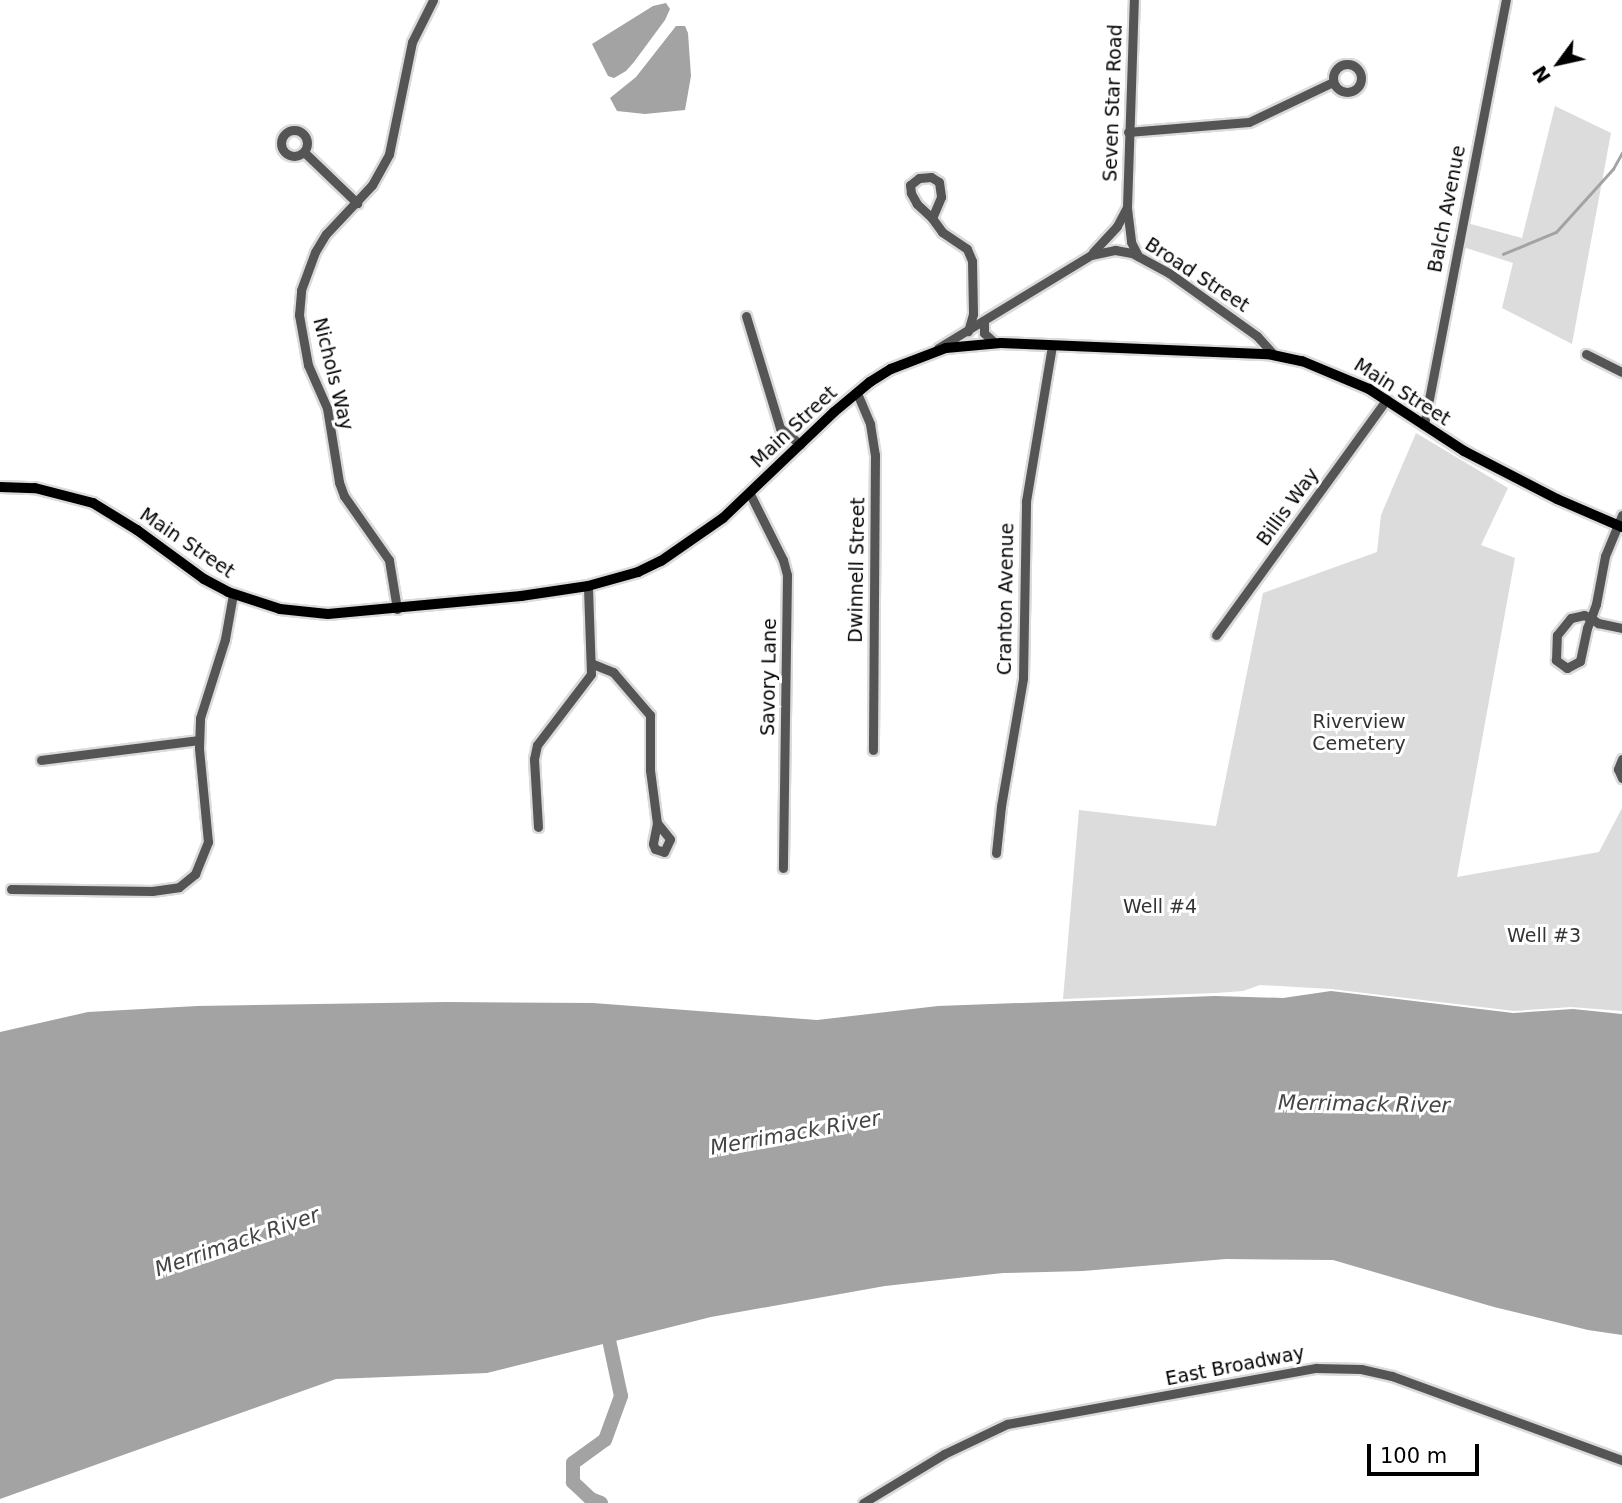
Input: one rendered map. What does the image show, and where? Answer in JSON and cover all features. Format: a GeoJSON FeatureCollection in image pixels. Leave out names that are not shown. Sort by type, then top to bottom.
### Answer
{"type":"FeatureCollection","features":[{"type":"Feature","properties":{"kind":"main road","name":"Main Street"},"geometry":{"type":"LineString","coordinates":[[0,487],[55,492],[93,503],[138,530],[204,579],[233,594],[303,613],[397,608],[521,596],[588,586],[638,572],[661,561],[690,544],[750,494],[857,393],[891,369],[946,348],[995,343],[1274,355],[1325,368],[1387,399],[1464,451],[1557,499],[1621,523]]}},
{"type":"Feature","properties":{"kind":"street","name":"Nichols Way"},"geometry":{"type":"LineString","coordinates":[[397,608],[389,560],[344,496],[339,482],[327,408],[308,365],[300,329],[301,290],[310,263],[326,234],[372,185],[390,155],[412,42],[433,0]]}},
{"type":"Feature","properties":{"kind":"street","name":"Seven Star Road"},"geometry":{"type":"LineString","coordinates":[[1134,0],[1127,207],[1131,242],[1138,256]]}},
{"type":"Feature","properties":{"kind":"street","name":"Balch Avenue"},"geometry":{"type":"LineString","coordinates":[[1423,425],[1506,0]]}},
{"type":"Feature","properties":{"kind":"street"},"geometry":{"type":"LineString","coordinates":[[1128,132],[1249,122],[1333,82]]}},
{"type":"Feature","properties":{"kind":"street"},"geometry":{"type":"LineString","coordinates":[[304,152],[357,203]]}},
{"type":"Feature","properties":{"kind":"street"},"geometry":{"type":"LineString","coordinates":[[932,218],[941,197],[941,187],[934,178],[919,177],[910,185],[916,204],[932,218],[942,232],[967,249],[972,261],[973,314],[968,331]]}},
{"type":"Feature","properties":{"kind":"street","name":"Seven Star Road"},"geometry":{"type":"LineString","coordinates":[[1089,256],[1113,232],[1127,207]]}},
{"type":"Feature","properties":{"kind":"street","name":"Broad Street"},"geometry":{"type":"LineString","coordinates":[[926,355],[1089,256],[1115,250],[1138,256],[1221,308],[1257,336],[1274,355]]}},
{"type":"Feature","properties":{"kind":"street"},"geometry":{"type":"LineString","coordinates":[[746,316],[780,428],[800,444]]}},
{"type":"Feature","properties":{"kind":"street"},"geometry":{"type":"LineString","coordinates":[[984,321],[984,332],[995,343]]}},
{"type":"Feature","properties":{"kind":"street","name":"Cranton Avenue"},"geometry":{"type":"LineString","coordinates":[[996,853],[1001,806],[1023,678],[1026,500],[1052,345]]}},
{"type":"Feature","properties":{"kind":"street"},"geometry":{"type":"LineString","coordinates":[[1586,354],[1622,372]]}},
{"type":"Feature","properties":{"kind":"street","name":"Dwinnell Street"},"geometry":{"type":"LineString","coordinates":[[857,393],[870,424],[875,455],[873,750]]}},
{"type":"Feature","properties":{"kind":"street","name":"Billis Way"},"geometry":{"type":"LineString","coordinates":[[1216,635],[1387,399]]}},
{"type":"Feature","properties":{"kind":"street","name":"Savory Lane"},"geometry":{"type":"LineString","coordinates":[[750,494],[783,560],[787,575],[783,868]]}},
{"type":"Feature","properties":{"kind":"street"},"geometry":{"type":"LineString","coordinates":[[1621,523],[1609,546],[1591,618],[1580,662],[1573,667],[1562,666],[1555,654],[1560,629],[1577,616],[1591,618],[1598,623],[1622,628]]}},
{"type":"Feature","properties":{"kind":"street"},"geometry":{"type":"LineString","coordinates":[[1609,546],[1622,549]]}},
{"type":"Feature","properties":{"kind":"street"},"geometry":{"type":"LineString","coordinates":[[538,827],[534,759],[537,746],[583,688],[593,664],[588,586]]}},
{"type":"Feature","properties":{"kind":"street"},"geometry":{"type":"LineString","coordinates":[[11,889],[168,890],[186,882],[201,864],[208,842],[199,740],[202,703],[225,639],[233,594]]}},
{"type":"Feature","properties":{"kind":"street"},"geometry":{"type":"LineString","coordinates":[[593,664],[613,672],[650,715],[650,770],[657,823]]}},
{"type":"Feature","properties":{"kind":"street"},"geometry":{"type":"LineString","coordinates":[[41,760],[199,740]]}},
{"type":"Feature","properties":{"kind":"street"},"geometry":{"type":"LineString","coordinates":[[1622,759],[1618,769],[1622,778]]}},
{"type":"Feature","properties":{"kind":"street","name":"East Broadway"},"geometry":{"type":"LineString","coordinates":[[863,1503],[944,1454],[1007,1424],[1316,1368],[1360,1369],[1392,1376],[1622,1460]]}},
{"type":"Feature","properties":{"kind":"green space"},"geometry":{"type":"Polygon","coordinates":[[[1555,106],[1611,133],[1572,344],[1502,308],[1513,263],[1463,247],[1467,223],[1522,238],[1555,106]]]}},
{"type":"Feature","properties":{"kind":"green space"},"geometry":{"type":"Polygon","coordinates":[[[1416,433],[1508,488],[1481,545],[1515,558],[1457,877],[1599,852],[1622,808],[1622,1011],[1571,1007],[1514,1011],[1331,989],[1260,985],[1243,991],[1216,993],[1063,999],[1079,810],[1216,826],[1263,593],[1377,552],[1381,515],[1416,433]]]}},
{"type":"Feature","properties":{"kind":"water"},"geometry":{"type":"Polygon","coordinates":[[[666,3],[670,9],[665,20],[634,62],[614,78],[608,76],[592,44],[653,6],[666,3]]]}},
{"type":"Feature","properties":{"kind":"water"},"geometry":{"type":"Polygon","coordinates":[[[676,26],[685,26],[688,33],[691,76],[685,110],[645,114],[617,111],[610,98],[636,77],[676,26]]]}},
{"type":"Feature","properties":{"kind":"water","name":"Merrimack River"},"geometry":{"type":"Polygon","coordinates":[[[1331,991],[1513,1013],[1573,1009],[1622,1014],[1622,1335],[1588,1330],[1494,1307],[1333,1260],[1226,1259],[1083,1271],[1003,1273],[885,1286],[711,1317],[487,1373],[336,1379],[0,1499],[0,1032],[88,1012],[197,1006],[446,1002],[593,1003],[817,1020],[938,1006],[1215,996],[1283,998],[1331,991]]]}},
{"type":"Feature","properties":{"kind":"waterway"},"geometry":{"type":"LineString","coordinates":[[1503,254],[1556,232],[1613,169],[1622,153]]}},
{"type":"Feature","properties":{"kind":"waterway"},"geometry":{"type":"LineString","coordinates":[[601,1503],[591,1499],[573,1482],[573,1463],[605,1440],[621,1396],[606,1326]]}},
{"type":"Feature","properties":{"kind":"park label","name":"Riverview Cemetery"},"geometry":{"type":"Point","coordinates":[1359,733]}},
{"type":"Feature","properties":{"kind":"park label","name":"Well #4"},"geometry":{"type":"Point","coordinates":[1160,907]}},
{"type":"Feature","properties":{"kind":"park label","name":"Well #3"},"geometry":{"type":"Point","coordinates":[1544,936]}}]}
